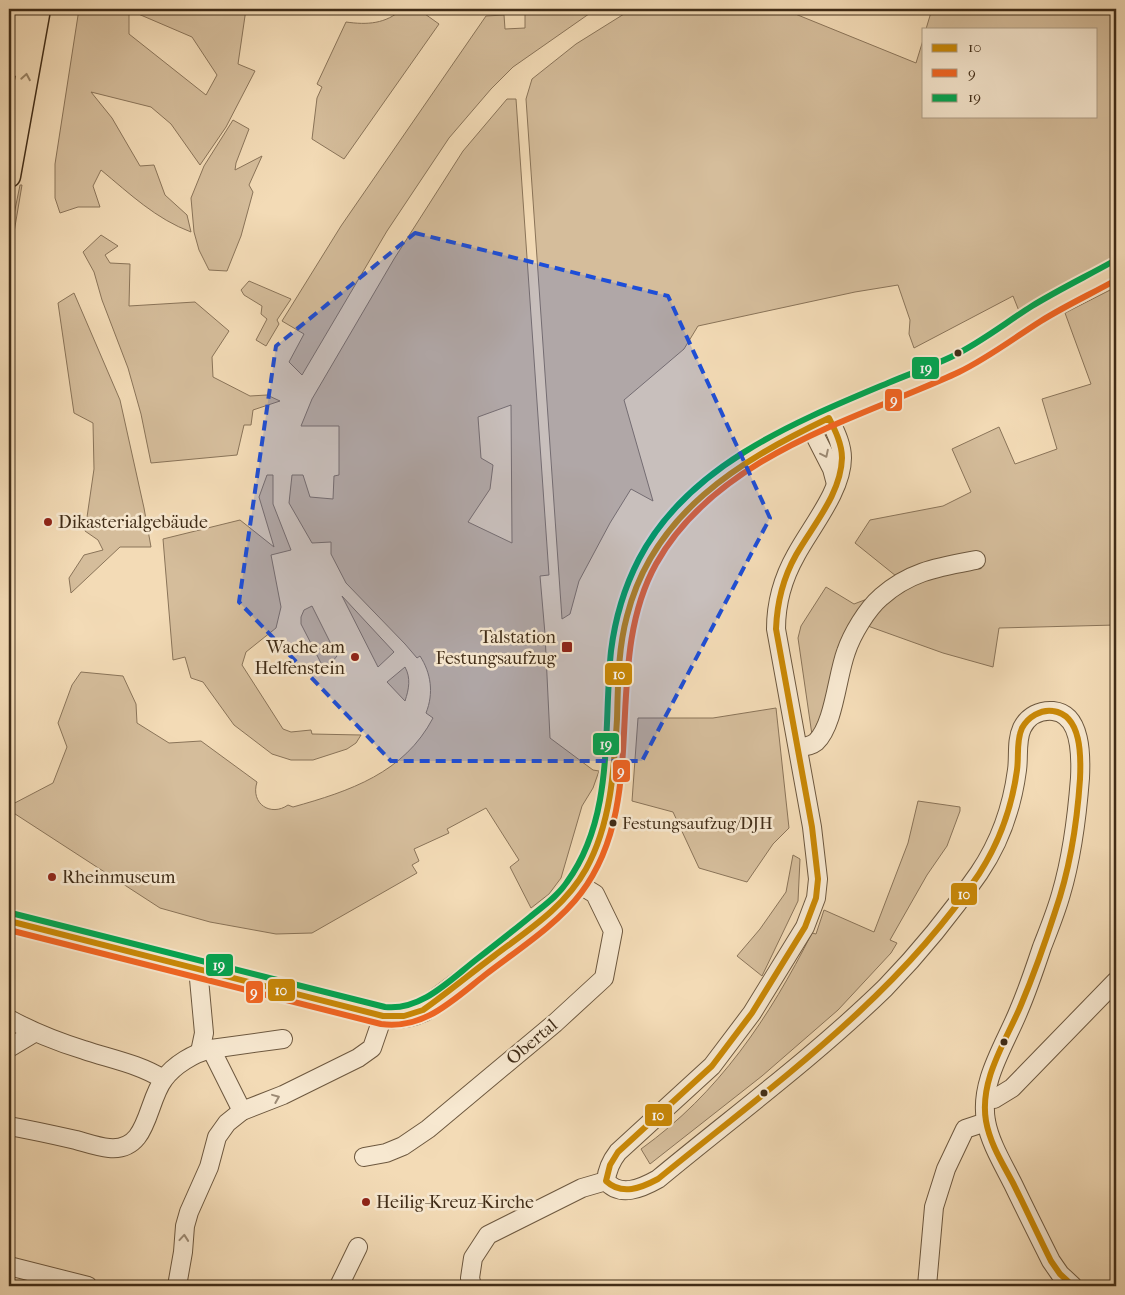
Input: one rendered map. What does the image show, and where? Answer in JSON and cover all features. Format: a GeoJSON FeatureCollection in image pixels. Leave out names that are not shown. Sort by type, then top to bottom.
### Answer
{"type":"FeatureCollection","features":[{"type":"Feature","properties":{"kind":"main road"},"geometry":{"type":"LineString","coordinates":[[9,67],[19,9]]}},
{"type":"Feature","properties":{"kind":"main road"},"geometry":{"type":"LineString","coordinates":[[9,176],[39,9]]}},
{"type":"Feature","properties":{"kind":"main road"},"geometry":{"type":"LineString","coordinates":[[9,920],[392,1016],[412,1015],[423,1010],[553,909],[569,894],[577,883],[592,854],[605,819],[613,776],[620,651],[629,606],[643,569],[666,532],[701,494],[737,467],[820,422],[961,361],[1041,312],[1116,270]]}},
{"type":"Feature","properties":{"kind":"street"},"geometry":{"type":"LineString","coordinates":[[820,422],[839,440],[842,456],[841,470],[836,484],[795,556],[781,591],[776,612],[777,644],[798,748],[816,861],[818,879],[816,898],[805,927],[752,1014],[712,1066],[618,1152],[611,1162],[606,1181],[611,1187],[633,1190],[658,1179],[808,1058],[884,988],[916,955],[981,870],[1003,830],[1014,791],[1022,728],[1028,718],[1040,712],[1053,711],[1064,714],[1073,725],[1080,751],[1080,774],[1074,837],[1061,894],[1020,1009],[992,1072],[986,1099],[986,1122],[995,1148],[1051,1261],[1060,1274],[1073,1286]]}},
{"type":"Feature","properties":{"kind":"street"},"geometry":{"type":"LineString","coordinates":[[798,748],[816,742],[825,730],[832,710],[846,650],[860,624],[879,598],[904,579],[938,567],[976,560]]}},
{"type":"Feature","properties":{"kind":"street","name":"Obertal"},"geometry":{"type":"LineString","coordinates":[[364,1157],[386,1153],[403,1146],[428,1129],[555,1023],[604,978],[613,931],[595,894],[577,883]]}},
{"type":"Feature","properties":{"kind":"street"},"geometry":{"type":"LineString","coordinates":[[198,968],[205,1050],[242,1111]]}},
{"type":"Feature","properties":{"kind":"street"},"geometry":{"type":"LineString","coordinates":[[986,1099],[994,1099],[1012,1088],[1116,981]]}},
{"type":"Feature","properties":{"kind":"street"},"geometry":{"type":"LineString","coordinates":[[177,1286],[185,1226],[189,1212],[209,1167],[217,1137],[227,1123],[242,1111],[283,1096],[358,1058],[372,1048],[392,1016]]}},
{"type":"Feature","properties":{"kind":"street"},"geometry":{"type":"LineString","coordinates":[[9,1019],[34,1033],[149,1070],[163,1079]]}},
{"type":"Feature","properties":{"kind":"street"},"geometry":{"type":"LineString","coordinates":[[9,1048],[34,1033]]}},
{"type":"Feature","properties":{"kind":"street"},"geometry":{"type":"LineString","coordinates":[[9,1126],[110,1149],[127,1146],[140,1136],[163,1079],[180,1064],[205,1050],[283,1039]]}},
{"type":"Feature","properties":{"kind":"street"},"geometry":{"type":"LineString","coordinates":[[927,1286],[934,1207],[946,1169],[964,1128],[986,1122]]}},
{"type":"Feature","properties":{"kind":"street"},"geometry":{"type":"LineString","coordinates":[[472,1286],[470,1278],[473,1258],[488,1235],[582,1188],[606,1181]]}},
{"type":"Feature","properties":{"kind":"street"},"geometry":{"type":"LineString","coordinates":[[339,1286],[358,1247]]}},
{"type":"Feature","properties":{"kind":"street"},"geometry":{"type":"LineString","coordinates":[[9,1266],[47,1281],[88,1286]]}},
{"type":"Feature","properties":{"kind":"highlighted area"},"geometry":{"type":"Polygon","coordinates":[[[415,233],[668,296],[770,518],[642,761],[391,761],[239,602],[276,346],[415,233]]]}},
{"type":"Feature","properties":{"kind":"shaded area"},"geometry":{"type":"Polygon","coordinates":[[[79,9],[246,9],[238,64],[255,71],[226,127],[200,165],[171,124],[151,107],[91,92],[112,118],[140,166],[154,165],[165,195],[187,215],[191,232],[178,227],[155,213],[101,170],[93,186],[100,207],[78,207],[60,213],[55,198],[55,164],[79,9]],[[129,10],[129,34],[206,95],[217,75],[192,37],[129,10]]]}},
{"type":"Feature","properties":{"kind":"shaded area"},"geometry":{"type":"Polygon","coordinates":[[[402,9],[418,9],[439,24],[344,159],[312,139],[317,98],[322,87],[317,84],[346,22],[376,22],[389,18],[402,9]]]}},
{"type":"Feature","properties":{"kind":"shaded area"},"geometry":{"type":"Polygon","coordinates":[[[525,9],[596,9],[513,67],[491,89],[449,138],[387,231],[302,375],[289,362],[304,334],[282,321],[341,226],[486,16],[504,15],[505,29],[525,28],[525,9]]]}},
{"type":"Feature","properties":{"kind":"shaded area"},"geometry":{"type":"Polygon","coordinates":[[[632,9],[783,9],[916,63],[922,44],[922,118],[1098,118],[1098,28],[926,28],[932,9],[1116,9],[1116,256],[1019,311],[1013,296],[914,348],[909,334],[910,320],[898,285],[855,292],[698,326],[684,349],[624,400],[653,501],[631,489],[610,523],[579,581],[570,614],[562,619],[526,99],[532,79],[576,44],[632,9]]]}},
{"type":"Feature","properties":{"kind":"shaded area"},"geometry":{"type":"Polygon","coordinates":[[[507,99],[516,99],[549,575],[540,576],[550,738],[593,770],[599,771],[593,788],[582,806],[561,878],[549,894],[531,908],[510,867],[519,860],[486,808],[447,829],[449,833],[414,849],[419,861],[412,865],[417,873],[312,933],[276,934],[210,922],[160,908],[9,810],[9,806],[53,783],[67,747],[58,723],[72,685],[81,672],[123,676],[136,704],[137,723],[169,743],[201,741],[257,782],[256,797],[259,802],[269,809],[275,810],[288,805],[293,807],[335,794],[374,777],[407,753],[421,737],[433,718],[426,713],[431,691],[427,669],[420,656],[417,658],[346,583],[331,554],[331,542],[312,543],[289,503],[292,475],[303,475],[310,497],[333,499],[334,476],[339,475],[339,426],[301,426],[312,399],[394,259],[463,151],[507,99]],[[511,405],[478,417],[481,458],[493,465],[490,489],[468,522],[512,543],[511,405]]]}},
{"type":"Feature","properties":{"kind":"shaded area"},"geometry":{"type":"Polygon","coordinates":[[[233,120],[249,129],[235,170],[262,156],[249,185],[253,192],[241,236],[227,271],[209,270],[199,250],[194,232],[191,198],[204,166],[233,120]]]}},
{"type":"Feature","properties":{"kind":"shaded area"},"geometry":{"type":"Polygon","coordinates":[[[20,185],[22,185],[9,262],[9,239],[20,185]]]}},
{"type":"Feature","properties":{"kind":"shaded area"},"geometry":{"type":"Polygon","coordinates":[[[101,235],[118,246],[105,255],[110,263],[130,264],[129,306],[195,302],[229,331],[212,357],[213,377],[250,396],[267,395],[280,401],[253,410],[251,425],[244,425],[237,455],[151,463],[141,414],[128,368],[102,300],[94,272],[83,252],[101,235]]]}},
{"type":"Feature","properties":{"kind":"shaded area"},"geometry":{"type":"Polygon","coordinates":[[[249,281],[291,299],[277,320],[279,324],[266,346],[256,340],[267,319],[261,314],[262,306],[244,295],[241,290],[249,281]]]}},
{"type":"Feature","properties":{"kind":"shaded area"},"geometry":{"type":"Polygon","coordinates":[[[1116,287],[1116,625],[999,628],[993,667],[943,653],[865,625],[896,576],[855,543],[870,520],[943,506],[971,492],[952,449],[999,427],[1015,464],[1057,449],[1042,399],[1091,384],[1065,313],[1116,287]]]}},
{"type":"Feature","properties":{"kind":"shaded area"},"geometry":{"type":"Polygon","coordinates":[[[74,293],[120,400],[151,547],[120,547],[71,593],[69,578],[84,555],[103,550],[98,540],[85,531],[94,469],[93,423],[74,413],[58,303],[74,293]]]}},
{"type":"Feature","properties":{"kind":"shaded area"},"geometry":{"type":"Polygon","coordinates":[[[267,475],[273,475],[273,504],[291,550],[271,555],[281,607],[276,628],[246,652],[242,665],[283,729],[291,732],[311,730],[312,734],[361,735],[356,743],[347,749],[313,760],[291,760],[272,754],[234,725],[203,682],[191,678],[185,657],[173,660],[163,539],[240,520],[274,547],[259,497],[267,475]]]}},
{"type":"Feature","properties":{"kind":"shaded area"},"geometry":{"type":"Polygon","coordinates":[[[826,587],[854,604],[875,596],[812,735],[798,638],[801,626],[826,587]]]}},
{"type":"Feature","properties":{"kind":"shaded area"},"geometry":{"type":"Polygon","coordinates":[[[342,596],[394,652],[378,667],[342,596]]]}},
{"type":"Feature","properties":{"kind":"shaded area"},"geometry":{"type":"Polygon","coordinates":[[[312,606],[337,656],[326,669],[322,665],[301,624],[304,610],[312,606]]]}},
{"type":"Feature","properties":{"kind":"shaded area"},"geometry":{"type":"Polygon","coordinates":[[[405,667],[409,684],[405,701],[387,682],[405,667]]]}},
{"type":"Feature","properties":{"kind":"shaded area"},"geometry":{"type":"Polygon","coordinates":[[[776,708],[789,828],[773,844],[747,882],[699,868],[673,812],[632,801],[638,718],[713,718],[776,708]]]}},
{"type":"Feature","properties":{"kind":"shaded area"},"geometry":{"type":"Polygon","coordinates":[[[918,801],[960,807],[960,811],[947,846],[927,875],[890,940],[897,943],[891,953],[838,1010],[762,1076],[650,1164],[641,1149],[695,1104],[740,1052],[778,995],[812,933],[816,934],[824,910],[874,932],[908,843],[918,801]]]}},
{"type":"Feature","properties":{"kind":"shaded area"},"geometry":{"type":"Polygon","coordinates":[[[793,855],[800,859],[798,901],[762,976],[737,956],[760,929],[786,892],[793,855]]]}},
{"type":"Feature","properties":{"kind":"transit line","name":"19"},"geometry":{"type":"LineString","coordinates":[[11,913],[385,1007],[398,1007],[423,999],[446,984],[555,896],[567,882],[582,856],[593,829],[600,800],[604,771],[611,651],[621,604],[639,559],[660,526],[686,497],[715,472],[747,450],[781,431],[853,398],[951,357],[1042,300],[1112,262]]}},
{"type":"Feature","properties":{"kind":"transit line","name":"9"},"geometry":{"type":"LineString","coordinates":[[9,930],[381,1024],[397,1025],[411,1022],[437,1011],[561,916],[581,893],[602,856],[615,816],[621,774],[626,688],[631,645],[640,603],[656,564],[677,533],[702,506],[730,483],[761,462],[828,428],[959,372],[991,354],[1031,327],[1116,280]]}},
{"type":"Feature","properties":{"kind":"transit line","name":"10"},"geometry":{"type":"LineString","coordinates":[[9,921],[383,1016],[404,1016],[423,1010],[532,928],[567,895],[586,869],[601,834],[610,796],[616,738],[619,667],[624,629],[639,580],[657,548],[679,519],[704,494],[732,472],[763,453],[829,418],[841,448],[842,458],[837,484],[825,509],[796,555],[784,582],[779,600],[776,629],[812,827],[818,879],[816,898],[805,927],[752,1013],[712,1066],[618,1152],[610,1165],[606,1181],[618,1188],[632,1189],[658,1179],[830,1038],[871,1001],[910,961],[946,919],[979,874],[993,850],[1012,798],[1017,770],[1019,738],[1022,728],[1035,715],[1044,711],[1053,711],[1063,714],[1070,720],[1075,728],[1080,749],[1080,779],[1072,846],[1065,879],[1051,924],[1026,993],[995,1061],[986,1091],[985,1106],[990,1138],[997,1154],[1051,1261],[1060,1274],[1073,1286]]}},
{"type":"Feature","properties":{"kind":"place","name":"Dikasterialgebäude"},"geometry":{"type":"Point","coordinates":[48,522]}},
{"type":"Feature","properties":{"kind":"place","name":"Talstation Festungsaufzug"},"geometry":{"type":"Point","coordinates":[567,647]}},
{"type":"Feature","properties":{"kind":"place","name":"Wache am Helfenstein"},"geometry":{"type":"Point","coordinates":[355,657]}},
{"type":"Feature","properties":{"kind":"place","name":"Festungsaufzug/DJH"},"geometry":{"type":"Point","coordinates":[613,823]}},
{"type":"Feature","properties":{"kind":"place","name":"Rheinmuseum"},"geometry":{"type":"Point","coordinates":[52,877]}},
{"type":"Feature","properties":{"kind":"place","name":"Heilig-Kreuz-Kirche"},"geometry":{"type":"Point","coordinates":[366,1202]}}]}
